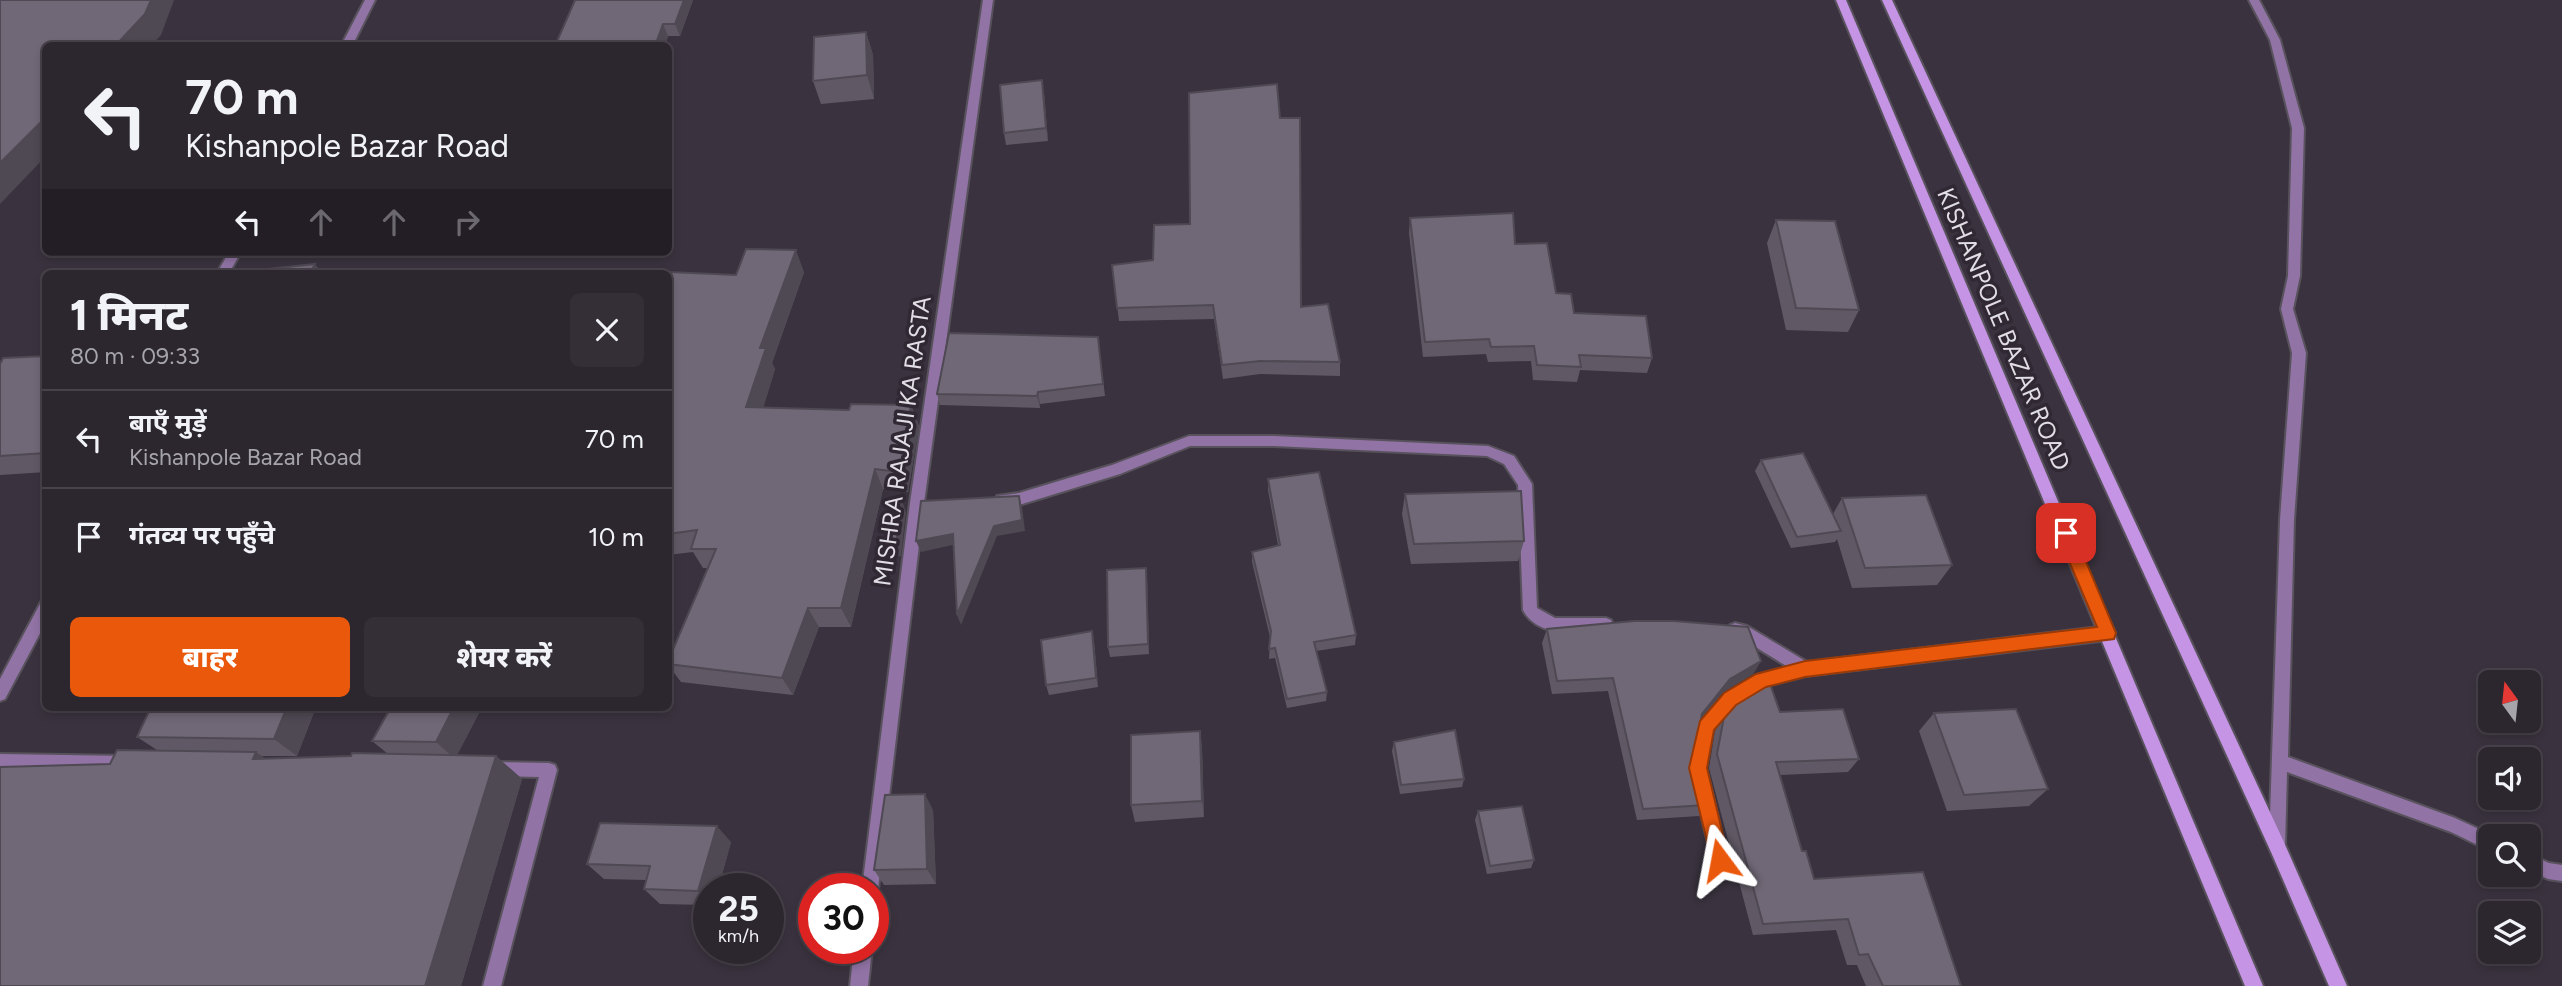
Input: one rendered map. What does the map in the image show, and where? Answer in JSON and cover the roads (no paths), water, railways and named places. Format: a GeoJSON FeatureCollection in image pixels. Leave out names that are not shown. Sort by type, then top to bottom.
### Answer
{"type":"FeatureCollection","features":[{"type":"Feature","properties":{"kind":"street"},"geometry":{"type":"LineString","coordinates":[[348,42],[370,0]]}},
{"type":"Feature","properties":{"kind":"street","name":"MISHRA RAJAJI KA RASTA"},"geometry":{"type":"LineString","coordinates":[[872,873],[988,0]]}},
{"type":"Feature","properties":{"kind":"street","name":"KISHANPOLE BAZAR ROAD"},"geometry":{"type":"LineString","coordinates":[[1841,0],[2254,986]]}},
{"type":"Feature","properties":{"kind":"street"},"geometry":{"type":"LineString","coordinates":[[1887,0],[2277,846],[2338,986]]}},
{"type":"Feature","properties":{"kind":"street"},"geometry":{"type":"LineString","coordinates":[[2255,0],[2275,40],[2298,128],[2294,276],[2287,309],[2299,354],[2287,520],[2277,846]]}},
{"type":"Feature","properties":{"kind":"street"},"geometry":{"type":"LineString","coordinates":[[981,501],[1019,499],[1115,470],[1189,442],[1274,441],[1488,451],[1509,460],[1525,484],[1530,610],[1537,621],[1549,625],[1615,625]]}},
{"type":"Feature","properties":{"kind":"street"},"geometry":{"type":"LineString","coordinates":[[0,694],[42,615]]}},
{"type":"Feature","properties":{"kind":"street"},"geometry":{"type":"LineString","coordinates":[[1717,629],[1742,631],[1805,669]]}},
{"type":"Feature","properties":{"kind":"street"},"geometry":{"type":"LineString","coordinates":[[1720,860],[1698,768],[1706,727],[1730,699],[1762,680],[1805,669],[2108,633]]}},
{"type":"Feature","properties":{"kind":"street"},"geometry":{"type":"LineString","coordinates":[[0,761],[151,764]]}},
{"type":"Feature","properties":{"kind":"street"},"geometry":{"type":"LineString","coordinates":[[2280,762],[2455,826],[2478,837]]}},
{"type":"Feature","properties":{"kind":"street"},"geometry":{"type":"LineString","coordinates":[[481,769],[549,770],[492,986]]}},
{"type":"Feature","properties":{"kind":"street"},"geometry":{"type":"LineString","coordinates":[[2541,868],[2562,873]]}},
{"type":"Feature","properties":{"kind":"street"},"geometry":{"type":"LineString","coordinates":[[859,986],[861,964]]}}]}
